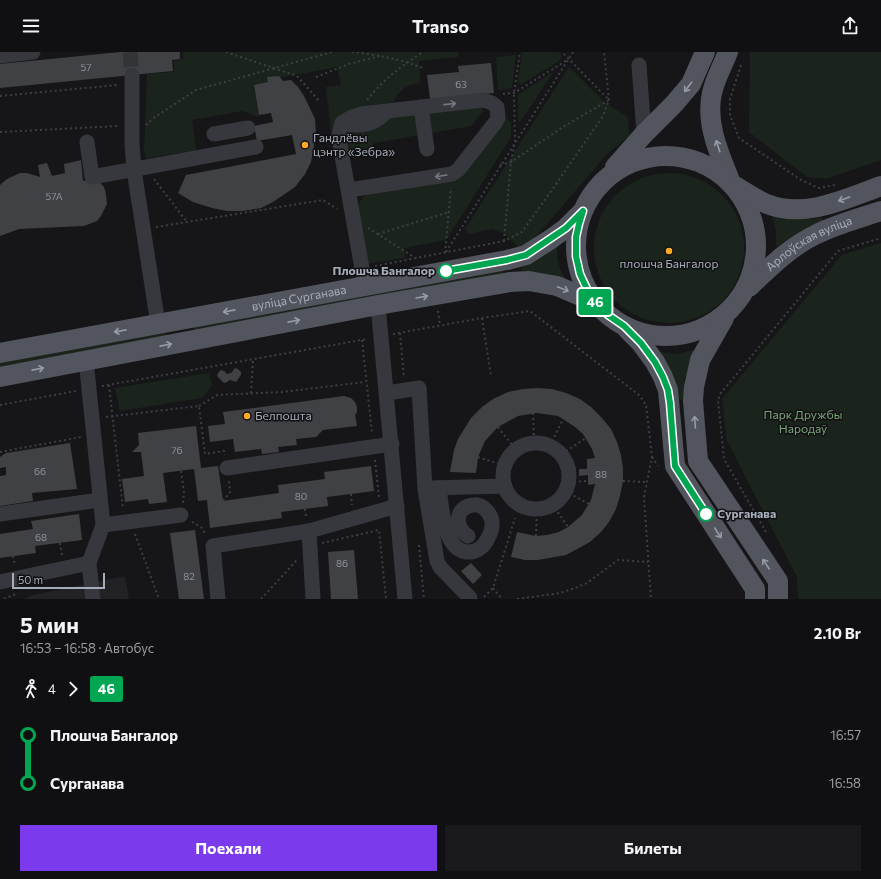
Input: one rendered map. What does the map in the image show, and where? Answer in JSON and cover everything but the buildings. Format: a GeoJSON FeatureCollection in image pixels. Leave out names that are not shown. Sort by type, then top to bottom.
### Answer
{"type":"FeatureCollection","features":[{"type":"Feature","properties":{"kind":"main road"},"geometry":{"type":"LineString","coordinates":[[705,52],[692,84],[664,115],[644,134],[599,185],[588,200],[583,211],[576,237],[576,256],[580,274],[595,302],[608,315],[624,326],[641,343],[655,362],[663,377],[668,390],[675,466],[755,589],[755,599]]}},
{"type":"Feature","properties":{"kind":"main road"},"geometry":{"type":"LineString","coordinates":[[624,326],[640,333],[670,336],[684,335],[711,325],[726,314],[736,304],[745,291],[755,267],[757,249],[756,232],[752,217],[746,203],[733,185],[712,130],[712,93],[735,58]]}},
{"type":"Feature","properties":{"kind":"main road","name":"Арлоўская вуліца"},"geometry":{"type":"LineString","coordinates":[[599,185],[615,172],[630,163],[656,156],[670,155],[699,161],[733,185],[768,204],[794,210],[824,206],[881,186]]}},
{"type":"Feature","properties":{"kind":"main road","name":"вуліца Сурганава"},"geometry":{"type":"LineString","coordinates":[[0,353],[507,260],[526,255],[566,228],[583,211]]}},
{"type":"Feature","properties":{"kind":"main road","name":"Арлоўская вуліца"},"geometry":{"type":"LineString","coordinates":[[745,291],[774,263],[817,234],[881,211]]}},
{"type":"Feature","properties":{"kind":"main road","name":"вуліца Сурганава"},"geometry":{"type":"LineString","coordinates":[[0,377],[378,305],[510,282],[529,281],[557,286],[595,302]]}},
{"type":"Feature","properties":{"kind":"main road"},"geometry":{"type":"LineString","coordinates":[[726,314],[700,360],[694,387],[693,401],[698,461],[778,581],[778,599]]}},
{"type":"Feature","properties":{"kind":"lane"},"geometry":{"type":"LineString","coordinates":[[4,54],[32,52]]}},
{"type":"Feature","properties":{"kind":"lane"},"geometry":{"type":"LineString","coordinates":[[639,65],[644,134]]}},
{"type":"Feature","properties":{"kind":"lane"},"geometry":{"type":"LineString","coordinates":[[132,79],[134,170],[158,324]]}},
{"type":"Feature","properties":{"kind":"lane"},"geometry":{"type":"LineString","coordinates":[[349,190],[452,174],[458,170],[498,118],[497,108],[492,103],[487,101],[388,111],[380,119],[366,125],[356,126],[347,120],[339,135],[365,285]]}},
{"type":"Feature","properties":{"kind":"lane"},"geometry":{"type":"LineString","coordinates":[[421,107],[427,149]]}},
{"type":"Feature","properties":{"kind":"lane"},"geometry":{"type":"LineString","coordinates":[[214,134],[248,128]]}},
{"type":"Feature","properties":{"kind":"lane"},"geometry":{"type":"LineString","coordinates":[[87,142],[92,178],[256,147]]}},
{"type":"Feature","properties":{"kind":"lane"},"geometry":{"type":"LineString","coordinates":[[378,305],[392,444],[405,599]]}},
{"type":"Feature","properties":{"kind":"lane"},"geometry":{"type":"LineString","coordinates":[[86,360],[103,525],[89,563],[93,599]]}},
{"type":"Feature","properties":{"kind":"lane"},"geometry":{"type":"LineString","coordinates":[[387,393],[419,388],[432,488],[437,560],[440,567],[476,599]]}},
{"type":"Feature","properties":{"kind":"lane"},"geometry":{"type":"LineString","coordinates":[[534,443],[542,443],[556,450],[567,463],[571,480],[557,501],[548,507],[527,507],[517,502],[510,495],[505,486],[503,474],[505,466],[512,454],[520,447],[534,443]]}},
{"type":"Feature","properties":{"kind":"lane"},"geometry":{"type":"LineString","coordinates":[[227,468],[392,444]]}},
{"type":"Feature","properties":{"kind":"lane"},"geometry":{"type":"LineString","coordinates":[[432,488],[505,486]]}},
{"type":"Feature","properties":{"kind":"lane"},"geometry":{"type":"LineString","coordinates":[[432,488],[446,532],[453,544],[461,551],[470,552],[479,549],[486,542],[492,531],[490,513],[481,506],[473,504],[460,512],[458,520],[459,527],[462,532],[468,536]]}},
{"type":"Feature","properties":{"kind":"lane"},"geometry":{"type":"LineString","coordinates":[[0,514],[100,500]]}},
{"type":"Feature","properties":{"kind":"lane"},"geometry":{"type":"LineString","coordinates":[[218,599],[213,546],[309,538],[397,506]]}},
{"type":"Feature","properties":{"kind":"lane"},"geometry":{"type":"LineString","coordinates":[[103,525],[181,515]]}},
{"type":"Feature","properties":{"kind":"lane"},"geometry":{"type":"LineString","coordinates":[[309,538],[313,599]]}},
{"type":"Feature","properties":{"kind":"lane"},"geometry":{"type":"LineString","coordinates":[[0,582],[89,563]]}},
{"type":"Feature","properties":{"kind":"path"},"geometry":{"type":"LineString","coordinates":[[226,52],[297,76],[320,102]]}},
{"type":"Feature","properties":{"kind":"path"},"geometry":{"type":"LineString","coordinates":[[0,132],[132,132],[196,90],[332,52]]}},
{"type":"Feature","properties":{"kind":"path"},"geometry":{"type":"LineString","coordinates":[[352,52],[381,55],[408,62],[425,69]]}},
{"type":"Feature","properties":{"kind":"path"},"geometry":{"type":"LineString","coordinates":[[347,120],[377,87],[397,69],[423,52]]}},
{"type":"Feature","properties":{"kind":"path"},"geometry":{"type":"LineString","coordinates":[[504,241],[511,162],[515,142],[514,93],[520,52]]}},
{"type":"Feature","properties":{"kind":"path"},"geometry":{"type":"LineString","coordinates":[[500,165],[511,162],[563,127],[609,100],[562,52]]}},
{"type":"Feature","properties":{"kind":"path"},"geometry":{"type":"LineString","coordinates":[[445,253],[573,52]]}},
{"type":"Feature","properties":{"kind":"path"},"geometry":{"type":"LineString","coordinates":[[316,77],[350,64],[381,55]]}},
{"type":"Feature","properties":{"kind":"path"},"geometry":{"type":"LineString","coordinates":[[735,58],[730,99],[730,115],[739,138],[802,180],[819,188],[836,184]]}},
{"type":"Feature","properties":{"kind":"path"},"geometry":{"type":"LineString","coordinates":[[514,93],[569,59]]}},
{"type":"Feature","properties":{"kind":"path"},"geometry":{"type":"LineString","coordinates":[[0,96],[132,79]]}},
{"type":"Feature","properties":{"kind":"path"},"geometry":{"type":"LineString","coordinates":[[143,229],[323,200],[417,258]]}},
{"type":"Feature","properties":{"kind":"path"},"geometry":{"type":"LineString","coordinates":[[378,234],[449,212]]}},
{"type":"Feature","properties":{"kind":"path"},"geometry":{"type":"LineString","coordinates":[[768,534],[724,459],[718,400],[726,387],[838,251],[881,238]]}},
{"type":"Feature","properties":{"kind":"path"},"geometry":{"type":"LineString","coordinates":[[0,405],[482,318],[530,311],[639,395],[646,405],[652,457],[644,497],[651,599]]}},
{"type":"Feature","properties":{"kind":"path"},"geometry":{"type":"LineString","coordinates":[[482,318],[491,376]]}},
{"type":"Feature","properties":{"kind":"path"},"geometry":{"type":"LineString","coordinates":[[251,393],[253,360]]}},
{"type":"Feature","properties":{"kind":"path"},"geometry":{"type":"LineString","coordinates":[[92,419],[199,406],[217,395],[282,392],[366,382]]}},
{"type":"Feature","properties":{"kind":"path"},"geometry":{"type":"LineString","coordinates":[[108,385],[125,522],[134,533],[158,599]]}},
{"type":"Feature","properties":{"kind":"path"},"geometry":{"type":"LineString","coordinates":[[199,406],[201,426]]}},
{"type":"Feature","properties":{"kind":"path"},"geometry":{"type":"LineString","coordinates":[[533,413],[534,443]]}},
{"type":"Feature","properties":{"kind":"path"},"geometry":{"type":"LineString","coordinates":[[556,450],[563,419]]}},
{"type":"Feature","properties":{"kind":"path"},"geometry":{"type":"LineString","coordinates":[[498,427],[516,450]]}},
{"type":"Feature","properties":{"kind":"path"},"geometry":{"type":"LineString","coordinates":[[0,452],[94,434]]}},
{"type":"Feature","properties":{"kind":"path"},"geometry":{"type":"LineString","coordinates":[[556,450],[586,438]]}},
{"type":"Feature","properties":{"kind":"path"},"geometry":{"type":"LineString","coordinates":[[478,457],[505,466]]}},
{"type":"Feature","properties":{"kind":"path"},"geometry":{"type":"LineString","coordinates":[[181,471],[184,492],[181,515],[201,528],[213,546]]}},
{"type":"Feature","properties":{"kind":"path"},"geometry":{"type":"LineString","coordinates":[[571,480],[588,481]]}},
{"type":"Feature","properties":{"kind":"path"},"geometry":{"type":"LineString","coordinates":[[571,480],[589,504]]}},
{"type":"Feature","properties":{"kind":"path"},"geometry":{"type":"LineString","coordinates":[[623,481],[646,482]]}},
{"type":"Feature","properties":{"kind":"path"},"geometry":{"type":"LineString","coordinates":[[552,504],[568,527]]}},
{"type":"Feature","properties":{"kind":"path"},"geometry":{"type":"LineString","coordinates":[[536,536],[537,508]]}},
{"type":"Feature","properties":{"kind":"path"},"geometry":{"type":"LineString","coordinates":[[476,599],[493,588],[515,518]]}},
{"type":"Feature","properties":{"kind":"path"},"geometry":{"type":"LineString","coordinates":[[261,599],[309,538],[379,530],[386,599]]}},
{"type":"Feature","properties":{"kind":"path"},"geometry":{"type":"LineString","coordinates":[[517,599],[560,593],[575,588],[587,583],[618,560],[648,562]]}},
{"type":"Feature","properties":{"kind":"path"},"geometry":{"type":"LineString","coordinates":[[493,588],[502,599]]}},
{"type":"Feature","properties":{"kind":"shaded area"},"geometry":{"type":"Polygon","coordinates":[[[125,576],[129,599],[24,599],[33,595],[125,576]]]}},
{"type":"Feature","properties":{"kind":"green space"},"geometry":{"type":"Polygon","coordinates":[[[182,52],[458,52],[458,57],[419,61],[420,83],[404,88],[393,102],[359,107],[332,140],[326,87],[341,85],[337,67],[268,80],[268,85],[254,88],[259,117],[242,111],[192,120],[196,150],[147,158],[144,150],[147,74],[174,72],[174,61],[183,59],[182,52]]]}},
{"type":"Feature","properties":{"kind":"green space"},"geometry":{"type":"Polygon","coordinates":[[[522,52],[558,52],[562,56],[559,61],[522,84],[518,84],[522,52]]]}},
{"type":"Feature","properties":{"kind":"green space"},"geometry":{"type":"Polygon","coordinates":[[[750,52],[881,52],[881,160],[826,179],[807,177],[749,132],[750,52]]]}},
{"type":"Feature","properties":{"kind":"green space"},"geometry":{"type":"Polygon","coordinates":[[[516,55],[512,88],[498,90],[496,57],[516,55]]]}},
{"type":"Feature","properties":{"kind":"green space"},"geometry":{"type":"Polygon","coordinates":[[[569,67],[601,99],[628,117],[629,136],[607,154],[541,231],[521,250],[505,234],[492,229],[469,234],[465,229],[569,67]]]}},
{"type":"Feature","properties":{"kind":"green space"},"geometry":{"type":"Polygon","coordinates":[[[554,71],[521,121],[518,121],[518,95],[554,71]]]}},
{"type":"Feature","properties":{"kind":"green space"},"geometry":{"type":"Polygon","coordinates":[[[481,107],[483,111],[471,126],[432,133],[427,113],[481,107]]]}},
{"type":"Feature","properties":{"kind":"green space"},"geometry":{"type":"Polygon","coordinates":[[[415,113],[420,135],[374,143],[364,156],[349,156],[344,133],[390,115],[415,113]]]}},
{"type":"Feature","properties":{"kind":"green space"},"geometry":{"type":"Polygon","coordinates":[[[504,117],[511,122],[511,137],[447,239],[404,248],[404,258],[367,264],[358,205],[364,196],[369,193],[456,178],[504,117]]]}},
{"type":"Feature","properties":{"kind":"green space","name":"плошча Бангалор"},"geometry":{"type":"Polygon","coordinates":[[[669,173],[698,179],[711,186],[722,195],[731,206],[738,219],[744,248],[738,277],[731,290],[722,301],[711,310],[698,317],[669,323],[640,317],[627,310],[616,301],[607,290],[600,277],[594,248],[600,219],[607,206],[616,195],[627,186],[640,179],[669,173]]]}},
{"type":"Feature","properties":{"kind":"green space"},"geometry":{"type":"Polygon","coordinates":[[[771,211],[784,216],[801,219],[822,217],[823,222],[805,229],[776,247],[776,230],[771,211]]]}},
{"type":"Feature","properties":{"kind":"green space"},"geometry":{"type":"Polygon","coordinates":[[[557,242],[558,262],[566,280],[555,276],[534,272],[522,272],[521,267],[540,257],[557,242]]]}},
{"type":"Feature","properties":{"kind":"green space","name":"Парк Дружбы Народаў"},"geometry":{"type":"Polygon","coordinates":[[[881,243],[881,599],[798,599],[797,577],[727,441],[722,399],[842,255],[881,243]]]}},
{"type":"Feature","properties":{"kind":"green space"},"geometry":{"type":"Polygon","coordinates":[[[503,269],[504,276],[195,333],[194,327],[503,269]]]}},
{"type":"Feature","properties":{"kind":"green space"},"geometry":{"type":"Polygon","coordinates":[[[166,331],[167,338],[0,368],[0,361],[166,331]]]}},
{"type":"Feature","properties":{"kind":"green space"},"geometry":{"type":"Polygon","coordinates":[[[700,349],[684,379],[684,399],[677,400],[672,374],[658,352],[676,354],[700,349]]]}},
{"type":"Feature","properties":{"kind":"green space"},"geometry":{"type":"Polygon","coordinates":[[[209,373],[212,386],[202,398],[120,411],[115,388],[209,373]]]}},
{"type":"Feature","properties":{"kind":"tunnel"},"geometry":{"type":"LineString","coordinates":[[130,52],[132,75]]}},
{"type":"Feature","properties":{"kind":"bus line","name":"46"},"geometry":{"type":"LineString","coordinates":[[446,271],[526,255],[566,228],[583,211],[576,237],[576,256],[580,274],[595,302],[608,315],[624,326],[641,343],[655,362],[663,377],[668,390],[670,403],[675,466],[706,514]]}},
{"type":"Feature","properties":{"kind":"place","name":"Гандлёвы цэнтр «Зебра»"},"geometry":{"type":"Point","coordinates":[305,145]}},
{"type":"Feature","properties":{"kind":"place","name":"плошча Бангалор"},"geometry":{"type":"Point","coordinates":[669,251]}},
{"type":"Feature","properties":{"kind":"place","name":"Плошча Бангалор"},"geometry":{"type":"Point","coordinates":[446,271]}},
{"type":"Feature","properties":{"kind":"place","name":"Белпошта"},"geometry":{"type":"Point","coordinates":[247,416]}},
{"type":"Feature","properties":{"kind":"place","name":"Сурганава"},"geometry":{"type":"Point","coordinates":[706,514]}}]}
